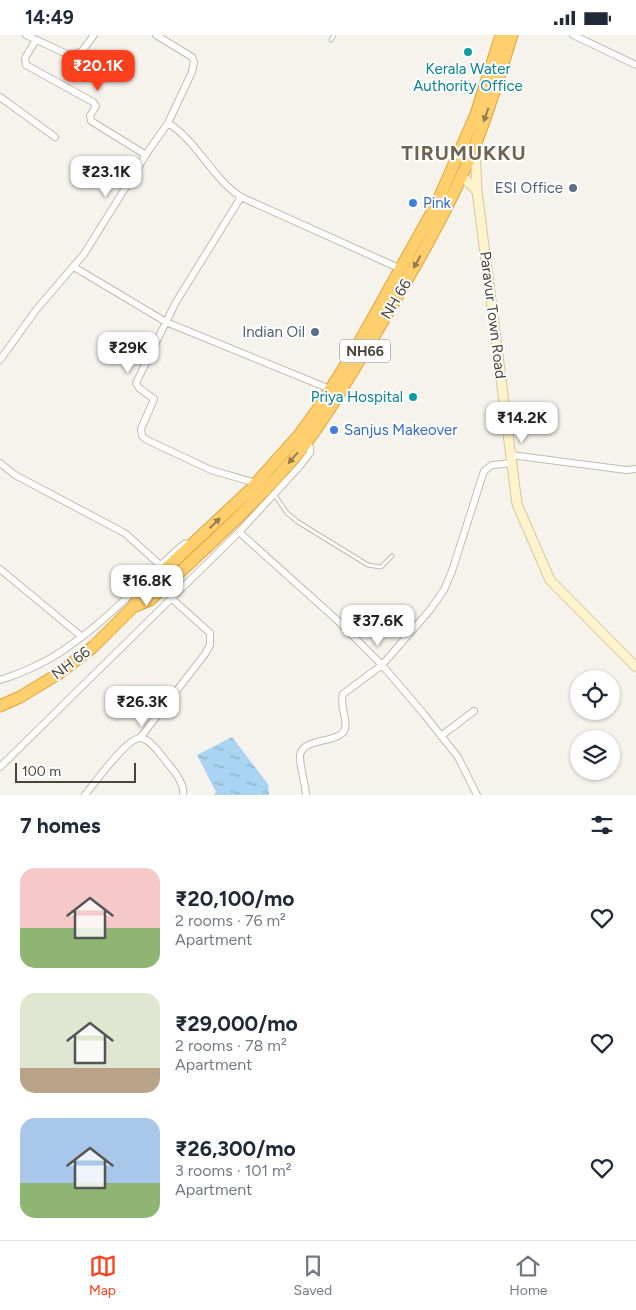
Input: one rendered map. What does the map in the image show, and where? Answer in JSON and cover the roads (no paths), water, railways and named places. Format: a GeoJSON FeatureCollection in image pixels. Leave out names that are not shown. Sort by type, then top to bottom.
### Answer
{"type":"FeatureCollection","features":[{"type":"Feature","properties":{"kind":"highway","name":"NH 66"},"geometry":{"type":"LineString","coordinates":[[0,706],[20,697],[58,674],[94,646],[133,607],[141,592],[256,483],[298,435],[330,389],[402,269],[436,205],[472,123],[501,35]]}},
{"type":"Feature","properties":{"kind":"highway","name":"NH 66"},"geometry":{"type":"LineString","coordinates":[[133,607],[150,601],[277,476],[305,443],[344,387],[418,262],[461,175],[494,95],[512,35]]}},
{"type":"Feature","properties":{"kind":"main road","name":"Paravur Town Road"},"geometry":{"type":"LineString","coordinates":[[475,144],[477,191],[518,504],[550,580],[636,667]]}},
{"type":"Feature","properties":{"kind":"main road"},"geometry":{"type":"LineString","coordinates":[[461,175],[477,191]]}},
{"type":"Feature","properties":{"kind":"street"},"geometry":{"type":"LineString","coordinates":[[26,35],[71,56],[82,51],[94,35]]}},
{"type":"Feature","properties":{"kind":"street"},"geometry":{"type":"LineString","coordinates":[[0,360],[36,310],[84,254],[168,123],[192,72],[194,62],[192,57],[156,35]]}},
{"type":"Feature","properties":{"kind":"street"},"geometry":{"type":"LineString","coordinates":[[573,35],[636,65]]}},
{"type":"Feature","properties":{"kind":"street"},"geometry":{"type":"LineString","coordinates":[[36,40],[25,58],[26,65],[93,102],[96,106],[90,116],[91,121],[146,155]]}},
{"type":"Feature","properties":{"kind":"street"},"geometry":{"type":"LineString","coordinates":[[0,97],[56,137]]}},
{"type":"Feature","properties":{"kind":"street"},"geometry":{"type":"LineString","coordinates":[[168,123],[183,133],[225,185],[241,197],[402,269]]}},
{"type":"Feature","properties":{"kind":"street"},"geometry":{"type":"LineString","coordinates":[[241,197],[176,301],[136,383],[139,388],[154,399],[140,434],[147,440],[211,470],[256,483]]}},
{"type":"Feature","properties":{"kind":"street"},"geometry":{"type":"LineString","coordinates":[[74,267],[166,322],[330,389]]}},
{"type":"Feature","properties":{"kind":"street"},"geometry":{"type":"LineString","coordinates":[[0,767],[239,532],[310,453],[310,447],[305,443]]}},
{"type":"Feature","properties":{"kind":"street"},"geometry":{"type":"LineString","coordinates":[[306,795],[300,757],[302,750],[307,746],[343,732],[345,727],[343,694],[382,665],[430,610],[444,590],[452,571],[484,471],[492,465],[512,459],[626,470],[636,469]]}},
{"type":"Feature","properties":{"kind":"street"},"geometry":{"type":"LineString","coordinates":[[0,463],[15,475],[126,534],[160,565]]}},
{"type":"Feature","properties":{"kind":"street"},"geometry":{"type":"LineString","coordinates":[[239,532],[337,620],[382,665],[458,757],[477,795]]}},
{"type":"Feature","properties":{"kind":"street"},"geometry":{"type":"LineString","coordinates":[[0,680],[41,663],[71,646],[184,544],[194,543]]}},
{"type":"Feature","properties":{"kind":"street"},"geometry":{"type":"LineString","coordinates":[[0,569],[82,637]]}},
{"type":"Feature","properties":{"kind":"street"},"geometry":{"type":"LineString","coordinates":[[85,795],[130,743],[140,738],[210,645],[210,633],[171,598]]}},
{"type":"Feature","properties":{"kind":"street"},"geometry":{"type":"LineString","coordinates":[[441,736],[474,711]]}},
{"type":"Feature","properties":{"kind":"street"},"geometry":{"type":"LineString","coordinates":[[140,738],[149,743],[172,769],[182,785],[183,795]]}},
{"type":"Feature","properties":{"kind":"lane"},"geometry":{"type":"LineString","coordinates":[[331,40],[334,35]]}},
{"type":"Feature","properties":{"kind":"lane"},"geometry":{"type":"LineString","coordinates":[[274,494],[287,513],[298,522],[368,565],[381,567],[392,556]]}},
{"type":"Feature","properties":{"kind":"water"},"geometry":{"type":"Polygon","coordinates":[[[232,737],[268,784],[269,795],[214,795],[216,792],[197,755],[232,737]]]}},
{"type":"Feature","properties":{"kind":"place","name":"Kerala Water Authority Office"},"geometry":{"type":"Point","coordinates":[468,52]}},
{"type":"Feature","properties":{"kind":"place","name":"ESI Office"},"geometry":{"type":"Point","coordinates":[573,188]}},
{"type":"Feature","properties":{"kind":"place","name":"Pink"},"geometry":{"type":"Point","coordinates":[413,203]}},
{"type":"Feature","properties":{"kind":"place","name":"Indian Oil"},"geometry":{"type":"Point","coordinates":[315,332]}},
{"type":"Feature","properties":{"kind":"place","name":"Priya Hospital"},"geometry":{"type":"Point","coordinates":[413,397]}},
{"type":"Feature","properties":{"kind":"place","name":"Sanjus Makeover"},"geometry":{"type":"Point","coordinates":[334,430]}},
{"type":"Feature","properties":{"kind":"district","name":"TIRUMUKKU"},"geometry":{"type":"Point","coordinates":[464,153]}}]}
